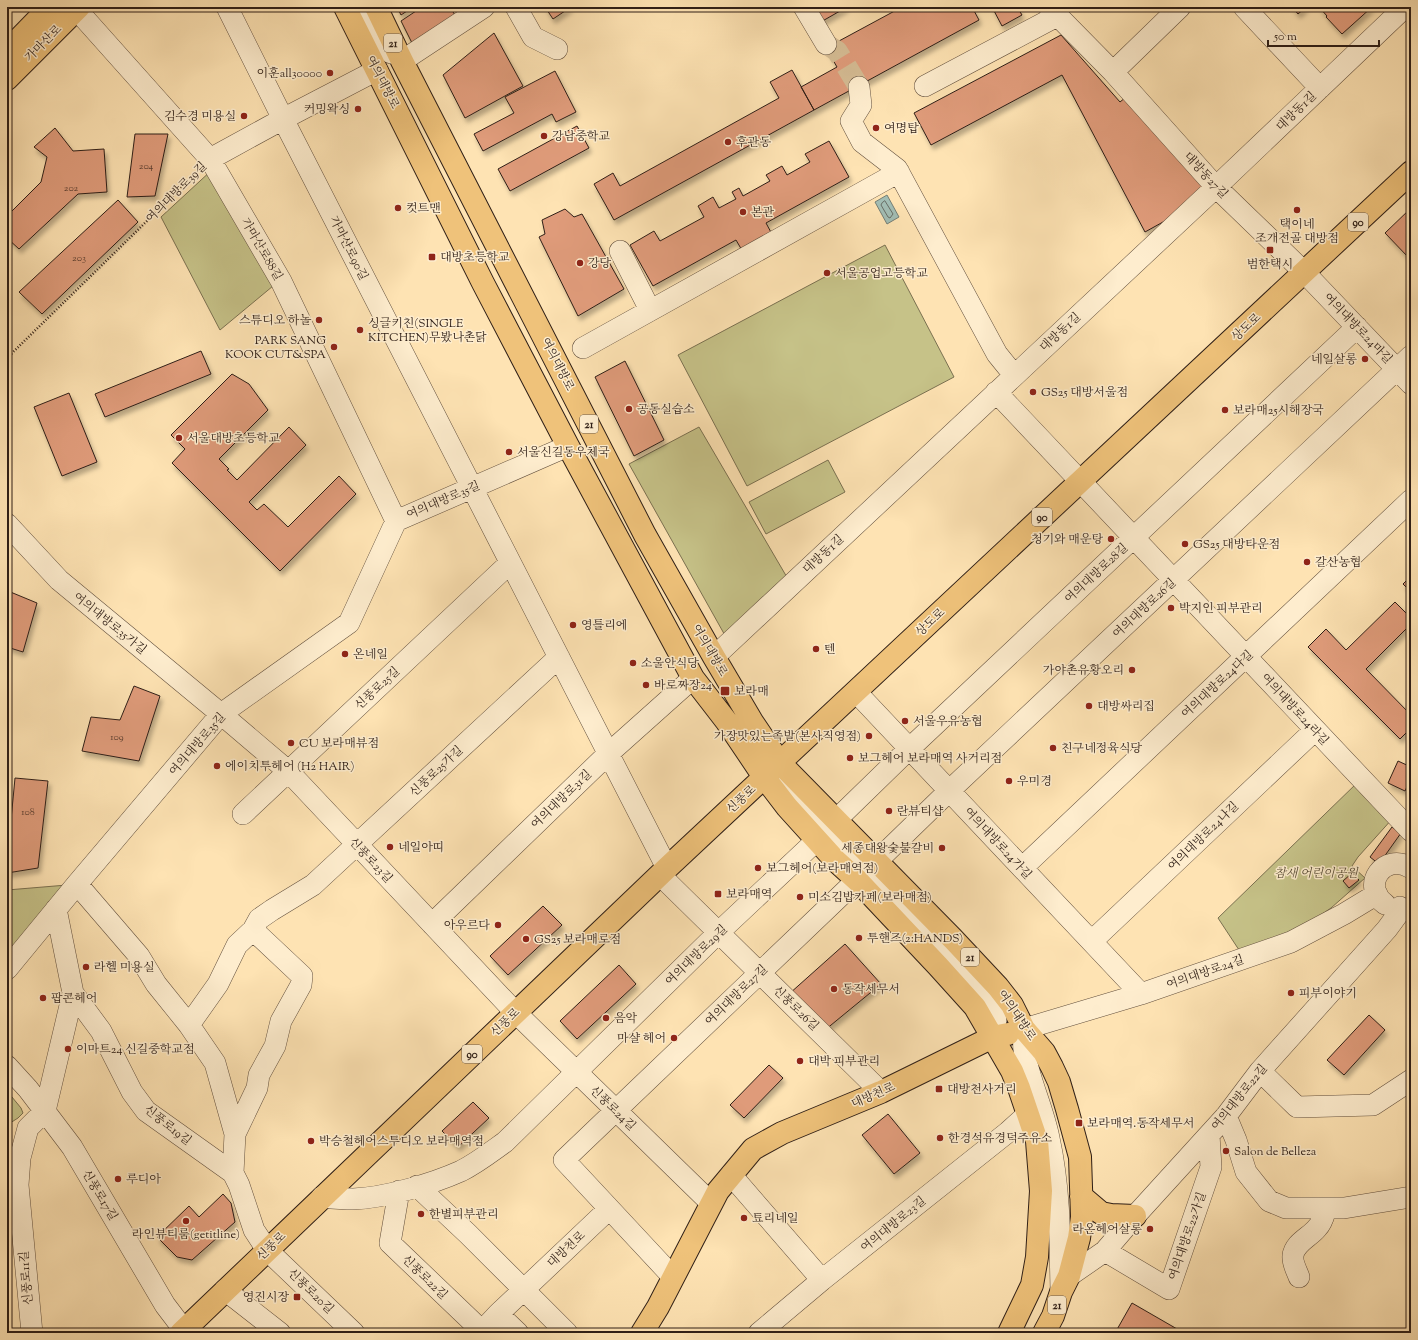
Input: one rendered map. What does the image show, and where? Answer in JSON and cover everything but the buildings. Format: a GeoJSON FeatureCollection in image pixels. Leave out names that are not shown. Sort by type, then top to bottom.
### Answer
{"type":"FeatureCollection","features":[{"type":"Feature","properties":{"kind":"main road","name":"가마산로"},"geometry":{"type":"LineString","coordinates":[[7,52],[50,7]]}},
{"type":"Feature","properties":{"kind":"main road","name":"여의대방로"},"geometry":{"type":"LineString","coordinates":[[345,7],[483,284],[568,446],[694,678],[728,722],[764,777],[787,807],[835,860],[857,880],[975,1007],[1012,1071],[1037,1141],[1041,1191],[1037,1257],[1032,1285],[1009,1333]]}},
{"type":"Feature","properties":{"kind":"main road","name":"여의대방로"},"geometry":{"type":"LineString","coordinates":[[376,7],[645,535],[753,723],[780,763],[998,987],[1012,1005],[1024,1029],[1044,1052],[1059,1082],[1080,1157],[1082,1217],[1065,1284],[1053,1316],[1044,1333]]}},
{"type":"Feature","properties":{"kind":"main road","name":"가마산로"},"geometry":{"type":"LineString","coordinates":[[7,79],[78,8]]}},
{"type":"Feature","properties":{"kind":"main road","name":"상도로"},"geometry":{"type":"LineString","coordinates":[[780,763],[1411,172]]}},
{"type":"Feature","properties":{"kind":"main road","name":"신풍로"},"geometry":{"type":"LineString","coordinates":[[182,1332],[663,871],[780,763]]}},
{"type":"Feature","properties":{"kind":"main road","name":"대방천로"},"geometry":{"type":"LineString","coordinates":[[642,1333],[658,1307],[718,1191],[753,1149],[782,1133],[881,1092],[994,1038],[1024,1029]]}},
{"type":"Feature","properties":{"kind":"main road"},"geometry":{"type":"LineString","coordinates":[[1081,1196],[1101,1213],[1135,1216]]}},
{"type":"Feature","properties":{"kind":"street","name":"가마산로90길"},"geometry":{"type":"LineString","coordinates":[[227,7],[472,488]]}},
{"type":"Feature","properties":{"kind":"street"},"geometry":{"type":"LineString","coordinates":[[362,7],[382,42],[407,70],[484,7]]}},
{"type":"Feature","properties":{"kind":"street"},"geometry":{"type":"LineString","coordinates":[[516,7],[533,36],[557,49]]}},
{"type":"Feature","properties":{"kind":"street"},"geometry":{"type":"LineString","coordinates":[[804,7],[826,44]]}},
{"type":"Feature","properties":{"kind":"street"},"geometry":{"type":"LineString","coordinates":[[1113,72],[1180,7]]}},
{"type":"Feature","properties":{"kind":"street"},"geometry":{"type":"LineString","coordinates":[[1244,7],[1320,88]]}},
{"type":"Feature","properties":{"kind":"street","name":"가마산로88길"},"geometry":{"type":"LineString","coordinates":[[78,8],[210,159],[281,281],[396,521]]}},
{"type":"Feature","properties":{"kind":"street"},"geometry":{"type":"LineString","coordinates":[[925,86],[1053,11]]}},
{"type":"Feature","properties":{"kind":"street","name":"대방동27길"},"geometry":{"type":"LineString","coordinates":[[1053,11],[1113,72],[1216,187],[1304,272]]}},
{"type":"Feature","properties":{"kind":"street","name":"대방동1길"},"geometry":{"type":"LineString","coordinates":[[714,657],[1320,88],[1406,13]]}},
{"type":"Feature","properties":{"kind":"street","name":"여의대방로39길"},"geometry":{"type":"LineString","coordinates":[[210,159],[377,70]]}},
{"type":"Feature","properties":{"kind":"street"},"geometry":{"type":"LineString","coordinates":[[859,87],[861,105],[851,121],[862,142],[899,172],[997,354],[1014,375]]}},
{"type":"Feature","properties":{"kind":"street"},"geometry":{"type":"LineString","coordinates":[[583,348],[899,172]]}},
{"type":"Feature","properties":{"kind":"street"},"geometry":{"type":"LineString","coordinates":[[620,251],[650,310]]}},
{"type":"Feature","properties":{"kind":"street","name":"여의대방로24마길"},"geometry":{"type":"LineString","coordinates":[[1304,272],[1357,327],[1406,369]]}},
{"type":"Feature","properties":{"kind":"street","name":"여의대방로28길"},"geometry":{"type":"LineString","coordinates":[[836,820],[909,749],[1357,327]]}},
{"type":"Feature","properties":{"kind":"street","name":"여의대방로26길"},"geometry":{"type":"LineString","coordinates":[[877,861],[1173,580],[1406,369]]}},
{"type":"Feature","properties":{"kind":"street"},"geometry":{"type":"LineString","coordinates":[[996,392],[1080,482]]}},
{"type":"Feature","properties":{"kind":"street","name":"여의대방로35길"},"geometry":{"type":"LineString","coordinates":[[7,969],[221,714],[349,623],[396,521],[568,446]]}},
{"type":"Feature","properties":{"kind":"street","name":"여의대방로24라길"},"geometry":{"type":"LineString","coordinates":[[1080,482],[1411,832]]}},
{"type":"Feature","properties":{"kind":"street"},"geometry":{"type":"LineString","coordinates":[[472,488],[608,754],[663,871]]}},
{"type":"Feature","properties":{"kind":"street","name":"여의대방로24다길"},"geometry":{"type":"LineString","coordinates":[[1022,868],[1411,500]]}},
{"type":"Feature","properties":{"kind":"street","name":"여의대방로35가길"},"geometry":{"type":"LineString","coordinates":[[7,524],[59,580],[221,714]]}},
{"type":"Feature","properties":{"kind":"street","name":"신풍로25길"},"geometry":{"type":"LineString","coordinates":[[243,814],[510,563]]}},
{"type":"Feature","properties":{"kind":"street","name":"신풍로25가길"},"geometry":{"type":"LineString","coordinates":[[189,1025],[218,984],[237,945],[253,930],[259,919],[313,885],[558,657]]}},
{"type":"Feature","properties":{"kind":"street","name":"여의대방로31길"},"geometry":{"type":"LineString","coordinates":[[432,924],[608,754],[694,678]]}},
{"type":"Feature","properties":{"kind":"street","name":"여의대방로24가길"},"geometry":{"type":"LineString","coordinates":[[856,692],[1141,994]]}},
{"type":"Feature","properties":{"kind":"street","name":"신풍로23길"},"geometry":{"type":"LineString","coordinates":[[221,714],[288,772],[515,1012]]}},
{"type":"Feature","properties":{"kind":"street","name":"여의대방로24나길"},"geometry":{"type":"LineString","coordinates":[[1092,942],[1315,730]]}},
{"type":"Feature","properties":{"kind":"street"},"geometry":{"type":"LineString","coordinates":[[764,777],[815,815],[969,980],[994,1013],[996,1020],[994,1038]]}},
{"type":"Feature","properties":{"kind":"street","name":"여의대방로29길"},"geometry":{"type":"LineString","coordinates":[[576,1072],[718,932],[817,840]]}},
{"type":"Feature","properties":{"kind":"street"},"geometry":{"type":"LineString","coordinates":[[1405,905],[1390,907],[1384,904],[1377,894],[1374,886],[1375,879],[1381,870],[1392,863],[1406,866],[1411,842]]}},
{"type":"Feature","properties":{"kind":"street","name":"신풍로26길"},"geometry":{"type":"LineString","coordinates":[[663,871],[718,932],[881,1092]]}},
{"type":"Feature","properties":{"kind":"street","name":"여의대방로27길"},"geometry":{"type":"LineString","coordinates":[[616,1110],[857,880]]}},
{"type":"Feature","properties":{"kind":"street"},"geometry":{"type":"LineString","coordinates":[[77,884],[139,956],[156,984],[189,1025],[215,1064],[235,1134],[233,1173],[239,1185],[254,1230],[268,1250]]}},
{"type":"Feature","properties":{"kind":"street","name":"여의대방로24길"},"geometry":{"type":"LineString","coordinates":[[1024,1029],[1141,994],[1291,942],[1344,914],[1377,894]]}},
{"type":"Feature","properties":{"kind":"street","name":"여의대방로22길"},"geometry":{"type":"LineString","coordinates":[[1065,1284],[1105,1251],[1226,1116],[1260,1070],[1387,929],[1405,905]]}},
{"type":"Feature","properties":{"kind":"street"},"geometry":{"type":"LineString","coordinates":[[45,1111],[73,993],[56,910]]}},
{"type":"Feature","properties":{"kind":"street"},"geometry":{"type":"LineString","coordinates":[[235,1134],[257,1088],[259,1075],[275,1046],[281,1022],[301,985],[302,976],[253,930]]}},
{"type":"Feature","properties":{"kind":"street","name":"신풍로19길"},"geometry":{"type":"LineString","coordinates":[[73,993],[101,1031],[132,1092],[146,1111],[233,1173]]}},
{"type":"Feature","properties":{"kind":"street","name":"신풍로24길"},"geometry":{"type":"LineString","coordinates":[[515,1012],[712,1203]]}},
{"type":"Feature","properties":{"kind":"street"},"geometry":{"type":"LineString","coordinates":[[1024,1029],[1024,1049],[1032,1081],[1044,1116],[1053,1159],[1065,1284]]}},
{"type":"Feature","properties":{"kind":"street","name":"신풍로17길"},"geometry":{"type":"LineString","coordinates":[[7,1066],[28,1089],[72,1147],[182,1332]]}},
{"type":"Feature","properties":{"kind":"street"},"geometry":{"type":"LineString","coordinates":[[1260,1070],[1297,1108],[1373,1105],[1411,1080]]}},
{"type":"Feature","properties":{"kind":"street"},"geometry":{"type":"LineString","coordinates":[[322,1198],[369,1198],[426,1184],[462,1170],[505,1142],[576,1072]]}},
{"type":"Feature","properties":{"kind":"street"},"geometry":{"type":"LineString","coordinates":[[616,1110],[564,1160],[673,1277]]}},
{"type":"Feature","properties":{"kind":"street","name":"신풍로11길"},"geometry":{"type":"LineString","coordinates":[[32,1333],[18,1185],[20,1158],[28,1128],[45,1111]]}},
{"type":"Feature","properties":{"kind":"street","name":"여의대방로23길"},"geometry":{"type":"LineString","coordinates":[[759,1333],[822,1280],[1008,1132],[1028,1114]]}},
{"type":"Feature","properties":{"kind":"street"},"geometry":{"type":"LineString","coordinates":[[1226,1116],[1236,1140],[1246,1172],[1269,1201],[1286,1208],[1344,1208],[1411,1197]]}},
{"type":"Feature","properties":{"kind":"street","name":"여의대방로22가길"},"geometry":{"type":"LineString","coordinates":[[1105,1251],[1169,1289],[1211,1167],[1209,1135]]}},
{"type":"Feature","properties":{"kind":"street"},"geometry":{"type":"LineString","coordinates":[[731,1175],[822,1280]]}},
{"type":"Feature","properties":{"kind":"street"},"geometry":{"type":"LineString","coordinates":[[408,1188],[468,1234],[567,1333]]}},
{"type":"Feature","properties":{"kind":"street","name":"신풍로22길"},"geometry":{"type":"LineString","coordinates":[[408,1188],[390,1243],[482,1331],[498,1314]]}},
{"type":"Feature","properties":{"kind":"street"},"geometry":{"type":"LineString","coordinates":[[1299,1277],[1293,1258],[1294,1251],[1299,1244],[1319,1227],[1324,1217],[1326,1208]]}},
{"type":"Feature","properties":{"kind":"street","name":"대방천로"},"geometry":{"type":"LineString","coordinates":[[498,1314],[609,1209]]}},
{"type":"Feature","properties":{"kind":"street","name":"신풍로20길"},"geometry":{"type":"LineString","coordinates":[[268,1250],[354,1333]]}},
{"type":"Feature","properties":{"kind":"street"},"geometry":{"type":"LineString","coordinates":[[225,1290],[280,1333]]}},
{"type":"Feature","properties":{"kind":"street"},"geometry":{"type":"LineString","coordinates":[[498,1314],[518,1333]]}},
{"type":"Feature","properties":{"kind":"path","name":"여의대방로39길"},"geometry":{"type":"LineString","coordinates":[[7,358],[210,159]]}},
{"type":"Feature","properties":{"kind":"green space"},"geometry":{"type":"Polygon","coordinates":[[[213,169],[273,286],[220,330],[161,217],[213,169]]]}},
{"type":"Feature","properties":{"kind":"green space"},"geometry":{"type":"Polygon","coordinates":[[[885,245],[954,377],[747,486],[678,355],[885,245]]]}},
{"type":"Feature","properties":{"kind":"green space"},"geometry":{"type":"Polygon","coordinates":[[[699,427],[788,579],[727,639],[629,464],[699,427]]]}},
{"type":"Feature","properties":{"kind":"green space"},"geometry":{"type":"Polygon","coordinates":[[[828,460],[845,492],[766,534],[749,502],[828,460]]]}},
{"type":"Feature","properties":{"kind":"green space","name":"참새 어린이공원"},"geometry":{"type":"Polygon","coordinates":[[[1358,782],[1393,818],[1358,857],[1352,866],[1365,878],[1331,908],[1300,929],[1241,953],[1218,918],[1358,782]]]}},
{"type":"Feature","properties":{"kind":"green space"},"geometry":{"type":"Polygon","coordinates":[[[67,885],[7,959],[7,890],[67,885]]]}},
{"type":"Feature","properties":{"kind":"green space"},"geometry":{"type":"Polygon","coordinates":[[[7,1091],[21,1108],[23,1113],[7,1125],[7,1091]]]}},
{"type":"Feature","properties":{"kind":"water"},"geometry":{"type":"Polygon","coordinates":[[[887,195],[899,217],[887,224],[875,202],[887,195]]]}},
{"type":"Feature","properties":{"kind":"tunnel"},"geometry":{"type":"LineString","coordinates":[[826,44],[837,51],[859,87]]}},
{"type":"Feature","properties":{"kind":"place","name":"이훈all30000"},"geometry":{"type":"Point","coordinates":[330,73]}},
{"type":"Feature","properties":{"kind":"place","name":"커밍왁싱"},"geometry":{"type":"Point","coordinates":[358,109]}},
{"type":"Feature","properties":{"kind":"place","name":"김수경 미용실"},"geometry":{"type":"Point","coordinates":[244,116]}},
{"type":"Feature","properties":{"kind":"place","name":"여명탑"},"geometry":{"type":"Point","coordinates":[876,128]}},
{"type":"Feature","properties":{"kind":"place","name":"강남중학교"},"geometry":{"type":"Point","coordinates":[544,136]}},
{"type":"Feature","properties":{"kind":"place","name":"후관동"},"geometry":{"type":"Point","coordinates":[728,142]}},
{"type":"Feature","properties":{"kind":"place","name":"컷트맨"},"geometry":{"type":"Point","coordinates":[398,208]}},
{"type":"Feature","properties":{"kind":"place","name":"택이네 조개전골 대방점"},"geometry":{"type":"Point","coordinates":[1297,210]}},
{"type":"Feature","properties":{"kind":"place","name":"본관"},"geometry":{"type":"Point","coordinates":[743,212]}},
{"type":"Feature","properties":{"kind":"place","name":"범한택시"},"geometry":{"type":"Point","coordinates":[1270,250]}},
{"type":"Feature","properties":{"kind":"place","name":"대방초등학교"},"geometry":{"type":"Point","coordinates":[432,257]}},
{"type":"Feature","properties":{"kind":"place","name":"강당"},"geometry":{"type":"Point","coordinates":[580,263]}},
{"type":"Feature","properties":{"kind":"place","name":"서울공업고등학교"},"geometry":{"type":"Point","coordinates":[827,273]}},
{"type":"Feature","properties":{"kind":"place","name":"스튜디오 하놀"},"geometry":{"type":"Point","coordinates":[319,320]}},
{"type":"Feature","properties":{"kind":"place","name":"싱글키친(SINGLE KITCHEN)무봤나촌닭"},"geometry":{"type":"Point","coordinates":[360,330]}},
{"type":"Feature","properties":{"kind":"place","name":"PARK SANG KOOK CUT&SPA"},"geometry":{"type":"Point","coordinates":[334,347]}},
{"type":"Feature","properties":{"kind":"place","name":"네일살롱"},"geometry":{"type":"Point","coordinates":[1365,359]}},
{"type":"Feature","properties":{"kind":"place","name":"GS25 대방서울점"},"geometry":{"type":"Point","coordinates":[1033,392]}},
{"type":"Feature","properties":{"kind":"place","name":"공동실습소"},"geometry":{"type":"Point","coordinates":[629,409]}},
{"type":"Feature","properties":{"kind":"place","name":"보라매25시해장국"},"geometry":{"type":"Point","coordinates":[1225,410]}},
{"type":"Feature","properties":{"kind":"place","name":"서울대방초등학교"},"geometry":{"type":"Point","coordinates":[179,438]}},
{"type":"Feature","properties":{"kind":"place","name":"서울신길동우체국"},"geometry":{"type":"Point","coordinates":[509,452]}},
{"type":"Feature","properties":{"kind":"place","name":"청기와 매운탕"},"geometry":{"type":"Point","coordinates":[1111,539]}},
{"type":"Feature","properties":{"kind":"place","name":"GS25 대방타운점"},"geometry":{"type":"Point","coordinates":[1185,544]}},
{"type":"Feature","properties":{"kind":"place","name":"갈산농협"},"geometry":{"type":"Point","coordinates":[1307,562]}},
{"type":"Feature","properties":{"kind":"place","name":"박지인 피부관리"},"geometry":{"type":"Point","coordinates":[1171,608]}},
{"type":"Feature","properties":{"kind":"place","name":"영틀리에"},"geometry":{"type":"Point","coordinates":[573,625]}},
{"type":"Feature","properties":{"kind":"place","name":"텐"},"geometry":{"type":"Point","coordinates":[816,649]}},
{"type":"Feature","properties":{"kind":"place","name":"온네일"},"geometry":{"type":"Point","coordinates":[345,654]}},
{"type":"Feature","properties":{"kind":"place","name":"소울안식당"},"geometry":{"type":"Point","coordinates":[633,663]}},
{"type":"Feature","properties":{"kind":"place","name":"가야촌유황오리"},"geometry":{"type":"Point","coordinates":[1132,670]}},
{"type":"Feature","properties":{"kind":"place","name":"바로짜장24"},"geometry":{"type":"Point","coordinates":[646,685]}},
{"type":"Feature","properties":{"kind":"place","name":"보라매"},"geometry":{"type":"Point","coordinates":[725,691]}},
{"type":"Feature","properties":{"kind":"place","name":"대방싸리집"},"geometry":{"type":"Point","coordinates":[1089,706]}},
{"type":"Feature","properties":{"kind":"place","name":"서울우유농협"},"geometry":{"type":"Point","coordinates":[905,721]}},
{"type":"Feature","properties":{"kind":"place","name":"가장맛있는족발(본사직영점)"},"geometry":{"type":"Point","coordinates":[869,736]}},
{"type":"Feature","properties":{"kind":"place","name":"CU 보라매뷰점"},"geometry":{"type":"Point","coordinates":[291,743]}},
{"type":"Feature","properties":{"kind":"place","name":"친구네정육식당"},"geometry":{"type":"Point","coordinates":[1053,748]}},
{"type":"Feature","properties":{"kind":"place","name":"보그헤어 보라매역 사거리점"},"geometry":{"type":"Point","coordinates":[850,758]}},
{"type":"Feature","properties":{"kind":"place","name":"에이치투헤어 (H2 HAIR)"},"geometry":{"type":"Point","coordinates":[217,766]}},
{"type":"Feature","properties":{"kind":"place","name":"우미경"},"geometry":{"type":"Point","coordinates":[1009,781]}},
{"type":"Feature","properties":{"kind":"place","name":"란뷰티샵"},"geometry":{"type":"Point","coordinates":[889,811]}},
{"type":"Feature","properties":{"kind":"place","name":"네일아띠"},"geometry":{"type":"Point","coordinates":[390,847]}},
{"type":"Feature","properties":{"kind":"place","name":"세종대왕숯불갈비"},"geometry":{"type":"Point","coordinates":[942,848]}},
{"type":"Feature","properties":{"kind":"place","name":"보그헤어(보라매역점)"},"geometry":{"type":"Point","coordinates":[758,868]}},
{"type":"Feature","properties":{"kind":"place","name":"보라매역"},"geometry":{"type":"Point","coordinates":[718,894]}},
{"type":"Feature","properties":{"kind":"place","name":"미소김밥카페(보라매점)"},"geometry":{"type":"Point","coordinates":[800,897]}},
{"type":"Feature","properties":{"kind":"place","name":"아우르다"},"geometry":{"type":"Point","coordinates":[498,925]}},
{"type":"Feature","properties":{"kind":"place","name":"투핸즈(2:HANDS)"},"geometry":{"type":"Point","coordinates":[859,938]}},
{"type":"Feature","properties":{"kind":"place","name":"GS25 보라매로점"},"geometry":{"type":"Point","coordinates":[526,939]}},
{"type":"Feature","properties":{"kind":"place","name":"라헬 미용실"},"geometry":{"type":"Point","coordinates":[86,967]}},
{"type":"Feature","properties":{"kind":"place","name":"동작세무서"},"geometry":{"type":"Point","coordinates":[834,989]}},
{"type":"Feature","properties":{"kind":"place","name":"피부이야기"},"geometry":{"type":"Point","coordinates":[1291,993]}},
{"type":"Feature","properties":{"kind":"place","name":"팝콘헤어"},"geometry":{"type":"Point","coordinates":[43,998]}},
{"type":"Feature","properties":{"kind":"place","name":"음악"},"geometry":{"type":"Point","coordinates":[606,1018]}},
{"type":"Feature","properties":{"kind":"place","name":"마샬 헤어"},"geometry":{"type":"Point","coordinates":[674,1038]}},
{"type":"Feature","properties":{"kind":"place","name":"이마트24 신길중학교점"},"geometry":{"type":"Point","coordinates":[68,1049]}},
{"type":"Feature","properties":{"kind":"place","name":"대박 피부관리"},"geometry":{"type":"Point","coordinates":[800,1061]}},
{"type":"Feature","properties":{"kind":"place","name":"대방천사거리"},"geometry":{"type":"Point","coordinates":[939,1089]}},
{"type":"Feature","properties":{"kind":"place","name":"보라매역.동작세무서"},"geometry":{"type":"Point","coordinates":[1079,1123]}},
{"type":"Feature","properties":{"kind":"place","name":"한경석유경덕주유소"},"geometry":{"type":"Point","coordinates":[940,1138]}},
{"type":"Feature","properties":{"kind":"place","name":"박승철헤어스투디오 보라매역점"},"geometry":{"type":"Point","coordinates":[311,1141]}},
{"type":"Feature","properties":{"kind":"place","name":"Salon de Belleza"},"geometry":{"type":"Point","coordinates":[1226,1151]}},
{"type":"Feature","properties":{"kind":"place","name":"루디아"},"geometry":{"type":"Point","coordinates":[118,1179]}},
{"type":"Feature","properties":{"kind":"place","name":"한별피부관리"},"geometry":{"type":"Point","coordinates":[421,1214]}},
{"type":"Feature","properties":{"kind":"place","name":"툐리네일"},"geometry":{"type":"Point","coordinates":[744,1218]}},
{"type":"Feature","properties":{"kind":"place","name":"라인뷰티룸(getitline)"},"geometry":{"type":"Point","coordinates":[186,1221]}},
{"type":"Feature","properties":{"kind":"place","name":"라온헤어살롱"},"geometry":{"type":"Point","coordinates":[1150,1229]}},
{"type":"Feature","properties":{"kind":"place","name":"영진시장"},"geometry":{"type":"Point","coordinates":[297,1297]}}]}
